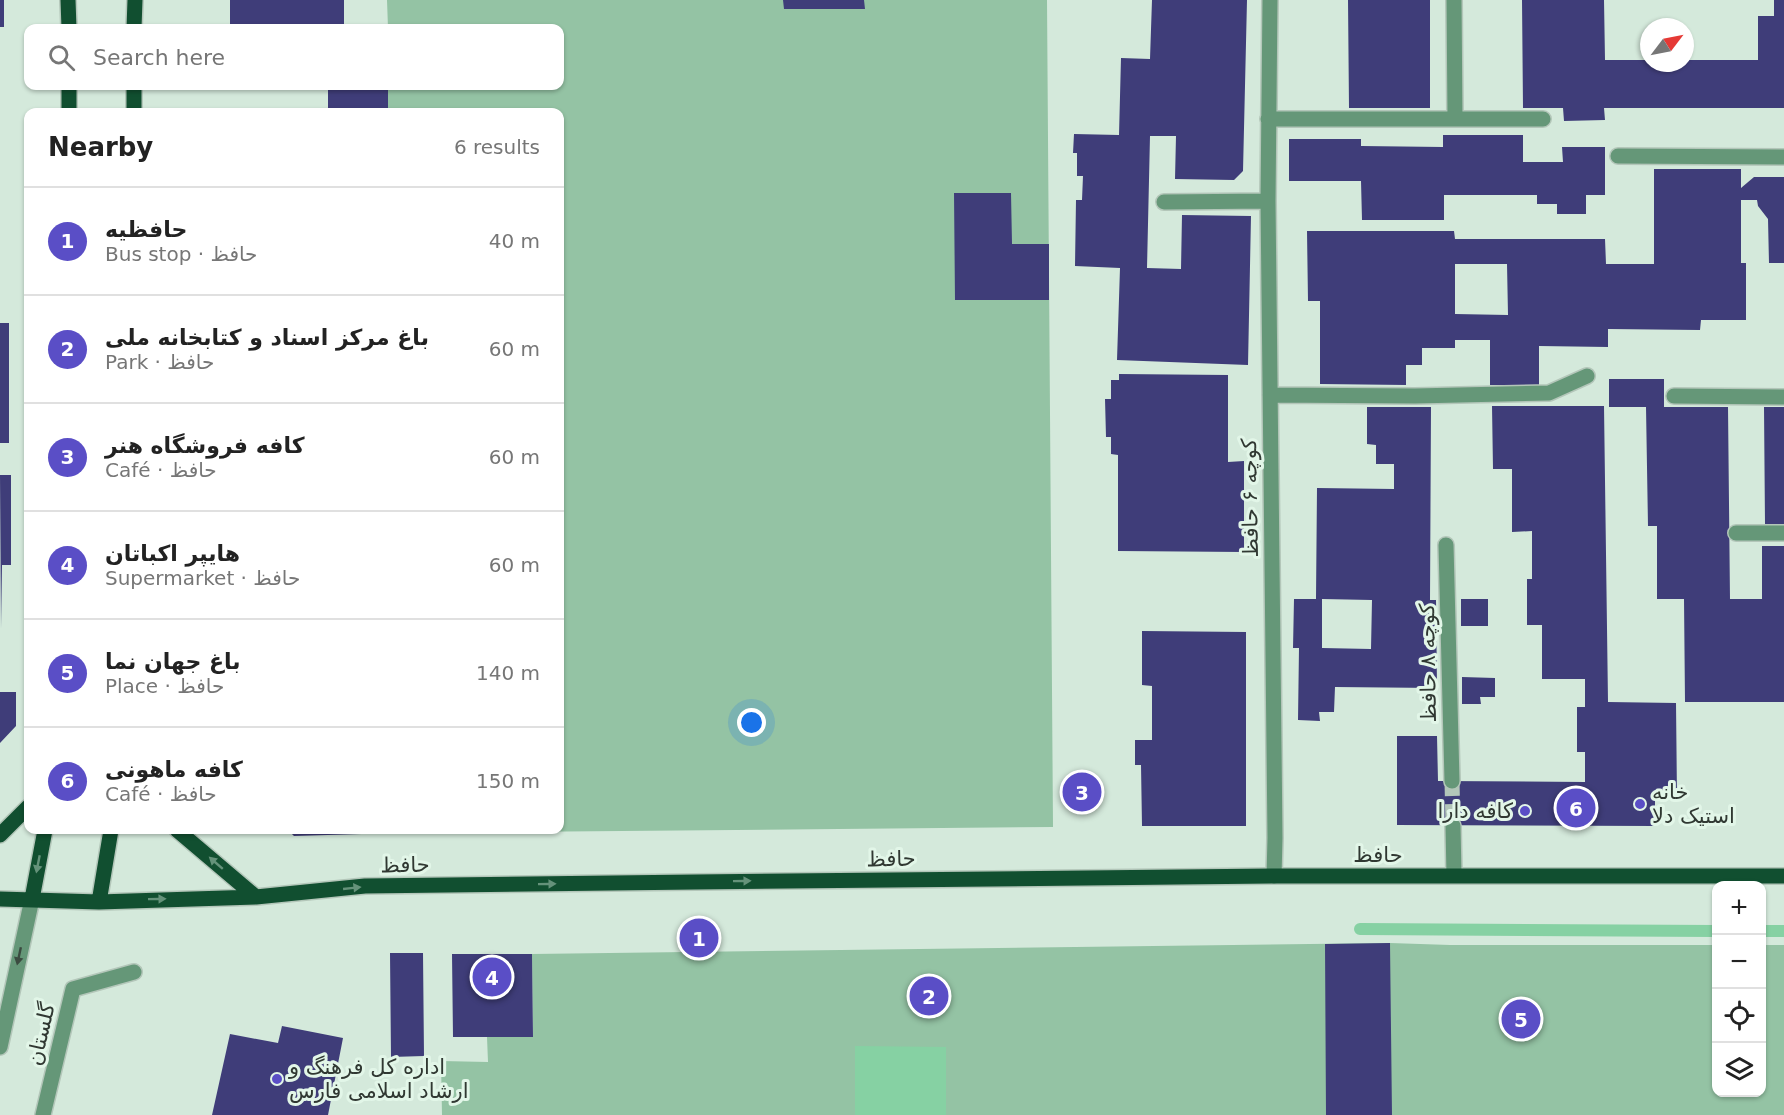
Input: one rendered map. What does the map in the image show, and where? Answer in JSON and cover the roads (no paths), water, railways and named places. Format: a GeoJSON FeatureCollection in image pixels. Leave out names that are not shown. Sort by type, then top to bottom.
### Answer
{"type":"FeatureCollection","features":[{"type":"Feature","properties":{"kind":"main road"},"geometry":{"type":"LineString","coordinates":[[68,0],[69,24]]}},
{"type":"Feature","properties":{"kind":"main road"},"geometry":{"type":"LineString","coordinates":[[135,0],[135,24]]}},
{"type":"Feature","properties":{"kind":"main road"},"geometry":{"type":"LineString","coordinates":[[69,90],[69,108]]}},
{"type":"Feature","properties":{"kind":"main road"},"geometry":{"type":"LineString","coordinates":[[134,90],[134,108]]}},
{"type":"Feature","properties":{"kind":"main road"},"geometry":{"type":"LineString","coordinates":[[0,835],[24,811]]}},
{"type":"Feature","properties":{"kind":"main road"},"geometry":{"type":"LineString","coordinates":[[32,899],[44,834]]}},
{"type":"Feature","properties":{"kind":"main road"},"geometry":{"type":"LineString","coordinates":[[99,902],[110,834]]}},
{"type":"Feature","properties":{"kind":"main road"},"geometry":{"type":"LineString","coordinates":[[182,834],[256,897]]}},
{"type":"Feature","properties":{"kind":"main road","name":"حافظ"},"geometry":{"type":"LineString","coordinates":[[0,899],[99,902],[256,897],[365,886],[1274,876],[1784,876]]}},
{"type":"Feature","properties":{"kind":"street","name":"کوچه ۶ حافظ"},"geometry":{"type":"LineString","coordinates":[[1270,0],[1268,201],[1274,876]]}},
{"type":"Feature","properties":{"kind":"street"},"geometry":{"type":"LineString","coordinates":[[1454,0],[1455,118]]}},
{"type":"Feature","properties":{"kind":"street"},"geometry":{"type":"LineString","coordinates":[[1268,119],[1543,119]]}},
{"type":"Feature","properties":{"kind":"street"},"geometry":{"type":"LineString","coordinates":[[1618,156],[1784,158]]}},
{"type":"Feature","properties":{"kind":"street"},"geometry":{"type":"LineString","coordinates":[[1164,202],[1268,201]]}},
{"type":"Feature","properties":{"kind":"street"},"geometry":{"type":"LineString","coordinates":[[1270,395],[1415,396],[1549,393],[1587,376]]}},
{"type":"Feature","properties":{"kind":"street"},"geometry":{"type":"LineString","coordinates":[[1674,396],[1784,397]]}},
{"type":"Feature","properties":{"kind":"street"},"geometry":{"type":"LineString","coordinates":[[1736,533],[1784,533]]}},
{"type":"Feature","properties":{"kind":"street","name":"کوچه ۸ حافظ"},"geometry":{"type":"LineString","coordinates":[[1446,545],[1452,781]]}},
{"type":"Feature","properties":{"kind":"street"},"geometry":{"type":"LineString","coordinates":[[1453,826],[1454,875]]}},
{"type":"Feature","properties":{"kind":"street","name":"گلستان"},"geometry":{"type":"LineString","coordinates":[[0,1047],[32,899]]}},
{"type":"Feature","properties":{"kind":"street","name":"گلستان"},"geometry":{"type":"LineString","coordinates":[[43,1115],[73,989],[134,972]]}},
{"type":"Feature","properties":{"kind":"waterway"},"geometry":{"type":"LineString","coordinates":[[1360,929],[1712,931]]}},
{"type":"Feature","properties":{"kind":"waterway"},"geometry":{"type":"LineString","coordinates":[[1766,931],[1784,931]]}},
{"type":"Feature","properties":{"kind":"tunnel"},"geometry":{"type":"LineString","coordinates":[[1452,781],[1453,826]]}},
{"type":"Feature","properties":{"kind":"place","name":"کافه فروشگاه هنر"},"geometry":{"type":"Point","coordinates":[1082,792]}},
{"type":"Feature","properties":{"kind":"place","name":"خانه استیک دلا"},"geometry":{"type":"Point","coordinates":[1640,804]}},
{"type":"Feature","properties":{"kind":"place","name":"کافه ماهونی"},"geometry":{"type":"Point","coordinates":[1576,808]}},
{"type":"Feature","properties":{"kind":"place","name":"کافه دارا"},"geometry":{"type":"Point","coordinates":[1525,811]}},
{"type":"Feature","properties":{"kind":"place","name":"حافظیه"},"geometry":{"type":"Point","coordinates":[699,938]}},
{"type":"Feature","properties":{"kind":"place","name":"هایپر اکباتان"},"geometry":{"type":"Point","coordinates":[492,977]}},
{"type":"Feature","properties":{"kind":"place","name":"باغ مرکز اسناد و کتابخانه ملی"},"geometry":{"type":"Point","coordinates":[929,996]}},
{"type":"Feature","properties":{"kind":"place","name":"باغ جهان نما"},"geometry":{"type":"Point","coordinates":[1521,1019]}},
{"type":"Feature","properties":{"kind":"place","name":"اداره کل فرهنگ و ارشاد اسلامی فارس"},"geometry":{"type":"Point","coordinates":[277,1079]}}]}
